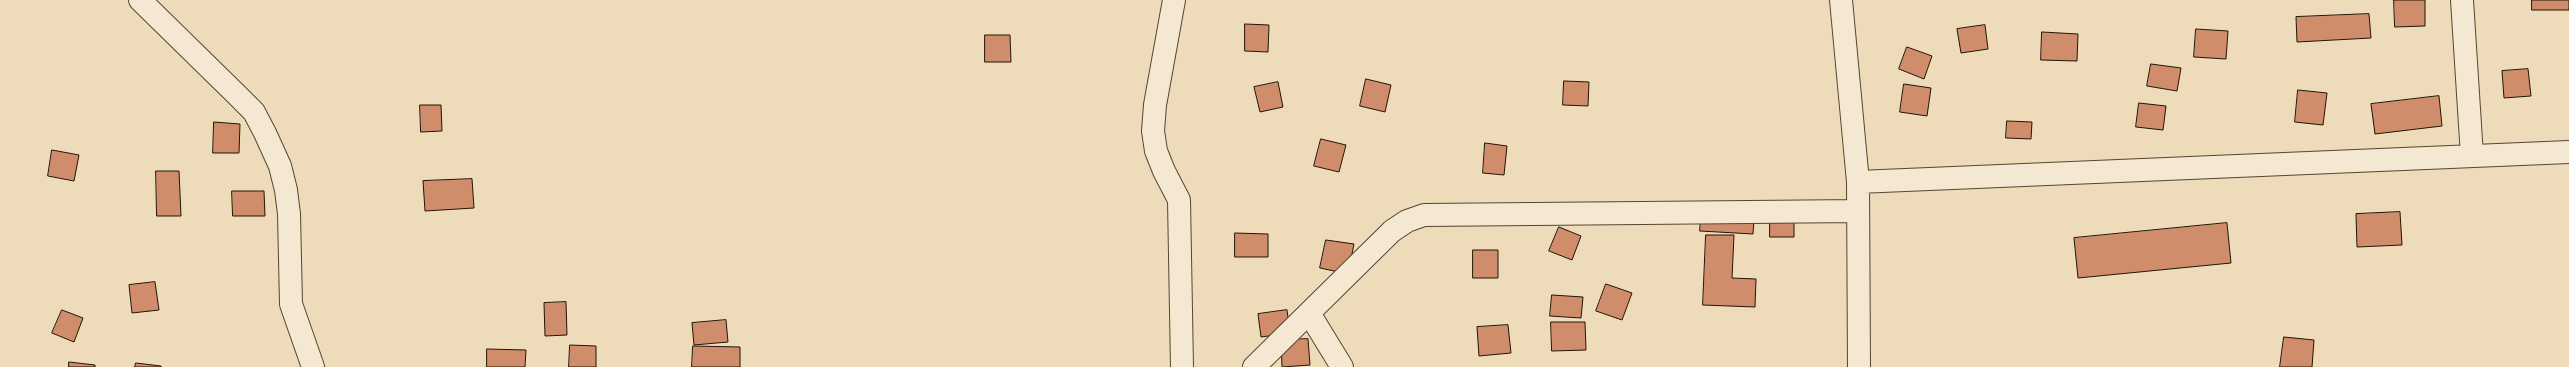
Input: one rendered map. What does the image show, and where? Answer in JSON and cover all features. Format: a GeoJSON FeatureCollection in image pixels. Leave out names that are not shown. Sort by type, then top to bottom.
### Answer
{"type":"FeatureCollection","features":[{"type":"Feature","properties":{"kind":"street"},"geometry":{"type":"LineString","coordinates":[[140,0],[254,112],[266,133],[280,166],[286,190],[289,214],[291,304],[312,367]]}},
{"type":"Feature","properties":{"kind":"street"},"geometry":{"type":"LineString","coordinates":[[1174,0],[1155,105],[1153,131],[1156,151],[1164,171],[1180,200],[1182,367]]}},
{"type":"Feature","properties":{"kind":"street"},"geometry":{"type":"LineString","coordinates":[[1841,0],[1858,182],[1859,367]]}},
{"type":"Feature","properties":{"kind":"street"},"geometry":{"type":"LineString","coordinates":[[2462,0],[2472,156]]}},
{"type":"Feature","properties":{"kind":"street"},"geometry":{"type":"LineString","coordinates":[[1858,182],[2569,152]]}},
{"type":"Feature","properties":{"kind":"street"},"geometry":{"type":"LineString","coordinates":[[1254,367],[1392,231],[1407,221],[1424,216],[1858,211]]}},
{"type":"Feature","properties":{"kind":"street"},"geometry":{"type":"LineString","coordinates":[[1309,313],[1342,367]]}},
{"type":"Feature","properties":{"kind":"building"},"geometry":{"type":"Polygon","coordinates":[[[2394,0],[2425,0],[2425,26],[2395,27],[2394,0]]]}},
{"type":"Feature","properties":{"kind":"building"},"geometry":{"type":"Polygon","coordinates":[[[2532,0],[2569,0],[2569,10],[2532,10],[2532,0]]]}},
{"type":"Feature","properties":{"kind":"building"},"geometry":{"type":"Polygon","coordinates":[[[2369,14],[2371,38],[2297,42],[2296,17],[2369,14]]]}},
{"type":"Feature","properties":{"kind":"building"},"geometry":{"type":"Polygon","coordinates":[[[1245,24],[1269,25],[1268,52],[1245,51],[1245,24]]]}},
{"type":"Feature","properties":{"kind":"building"},"geometry":{"type":"Polygon","coordinates":[[[1985,25],[1988,49],[1961,53],[1957,29],[1985,25]]]}},
{"type":"Feature","properties":{"kind":"building"},"geometry":{"type":"Polygon","coordinates":[[[2196,29],[2228,31],[2226,59],[2194,57],[2196,29]]]}},
{"type":"Feature","properties":{"kind":"building"},"geometry":{"type":"Polygon","coordinates":[[[2042,32],[2078,34],[2077,61],[2041,60],[2042,32]]]}},
{"type":"Feature","properties":{"kind":"building"},"geometry":{"type":"Polygon","coordinates":[[[985,35],[1010,35],[1011,62],[985,62],[985,35]]]}},
{"type":"Feature","properties":{"kind":"building"},"geometry":{"type":"Polygon","coordinates":[[[1907,47],[1932,56],[1924,79],[1899,69],[1907,47]]]}},
{"type":"Feature","properties":{"kind":"building"},"geometry":{"type":"Polygon","coordinates":[[[2151,64],[2181,68],[2177,91],[2147,86],[2151,64]]]}},
{"type":"Feature","properties":{"kind":"building"},"geometry":{"type":"Polygon","coordinates":[[[2528,69],[2531,96],[2504,98],[2502,71],[2528,69]]]}},
{"type":"Feature","properties":{"kind":"building"},"geometry":{"type":"Polygon","coordinates":[[[1366,79],[1391,85],[1385,112],[1360,106],[1366,79]]]}},
{"type":"Feature","properties":{"kind":"building"},"geometry":{"type":"Polygon","coordinates":[[[1564,81],[1589,82],[1588,106],[1563,105],[1564,81]]]}},
{"type":"Feature","properties":{"kind":"building"},"geometry":{"type":"Polygon","coordinates":[[[1278,82],[1283,107],[1260,112],[1254,87],[1278,82]]]}},
{"type":"Feature","properties":{"kind":"building"},"geometry":{"type":"Polygon","coordinates":[[[1904,84],[1931,88],[1927,116],[1900,112],[1904,84]]]}},
{"type":"Feature","properties":{"kind":"building"},"geometry":{"type":"Polygon","coordinates":[[[2298,90],[2327,93],[2323,125],[2295,122],[2298,90]]]}},
{"type":"Feature","properties":{"kind":"building"},"geometry":{"type":"Polygon","coordinates":[[[2439,96],[2442,126],[2375,134],[2371,104],[2439,96]]]}},
{"type":"Feature","properties":{"kind":"building"},"geometry":{"type":"Polygon","coordinates":[[[2139,103],[2166,106],[2163,130],[2136,127],[2139,103]]]}},
{"type":"Feature","properties":{"kind":"building"},"geometry":{"type":"Polygon","coordinates":[[[420,105],[441,105],[442,131],[421,132],[420,105]]]}},
{"type":"Feature","properties":{"kind":"building"},"geometry":{"type":"Polygon","coordinates":[[[2007,121],[2032,122],[2031,139],[2006,138],[2007,121]]]}},
{"type":"Feature","properties":{"kind":"building"},"geometry":{"type":"Polygon","coordinates":[[[214,122],[240,124],[239,153],[213,153],[214,122]]]}},
{"type":"Feature","properties":{"kind":"building"},"geometry":{"type":"Polygon","coordinates":[[[1321,139],[1346,145],[1339,172],[1314,166],[1321,139]]]}},
{"type":"Feature","properties":{"kind":"building"},"geometry":{"type":"Polygon","coordinates":[[[1485,143],[1507,146],[1504,175],[1483,173],[1485,143]]]}},
{"type":"Feature","properties":{"kind":"building"},"geometry":{"type":"Polygon","coordinates":[[[52,150],[79,155],[74,181],[48,176],[52,150]]]}},
{"type":"Feature","properties":{"kind":"building"},"geometry":{"type":"Polygon","coordinates":[[[156,171],[179,171],[181,216],[157,216],[156,171]]]}},
{"type":"Feature","properties":{"kind":"building"},"geometry":{"type":"Polygon","coordinates":[[[472,179],[474,208],[425,211],[423,181],[472,179]]]}},
{"type":"Feature","properties":{"kind":"building"},"geometry":{"type":"Polygon","coordinates":[[[232,191],[264,191],[265,216],[233,216],[232,191]]]}},
{"type":"Feature","properties":{"kind":"building"},"geometry":{"type":"Polygon","coordinates":[[[1702,203],[1755,205],[1753,234],[1700,231],[1702,203]]]}},
{"type":"Feature","properties":{"kind":"building"},"geometry":{"type":"Polygon","coordinates":[[[1770,209],[1794,209],[1794,237],[1770,237],[1770,209]]]}},
{"type":"Feature","properties":{"kind":"building"},"geometry":{"type":"Polygon","coordinates":[[[2400,212],[2402,245],[2357,247],[2356,214],[2400,212]]]}},
{"type":"Feature","properties":{"kind":"building"},"geometry":{"type":"Polygon","coordinates":[[[2227,223],[2231,263],[2078,278],[2074,238],[2227,223]]]}},
{"type":"Feature","properties":{"kind":"building"},"geometry":{"type":"Polygon","coordinates":[[[1559,227],[1581,236],[1572,260],[1549,251],[1559,227]]]}},
{"type":"Feature","properties":{"kind":"building"},"geometry":{"type":"Polygon","coordinates":[[[1235,233],[1268,234],[1268,257],[1235,257],[1235,233]]]}},
{"type":"Feature","properties":{"kind":"building"},"geometry":{"type":"Polygon","coordinates":[[[1706,235],[1734,235],[1732,278],[1756,279],[1755,307],[1703,305],[1706,235]]]}},
{"type":"Feature","properties":{"kind":"building"},"geometry":{"type":"Polygon","coordinates":[[[1326,240],[1354,244],[1348,274],[1320,268],[1326,240]]]}},
{"type":"Feature","properties":{"kind":"building"},"geometry":{"type":"Polygon","coordinates":[[[1473,250],[1498,250],[1498,278],[1473,278],[1473,250]]]}},
{"type":"Feature","properties":{"kind":"building"},"geometry":{"type":"Polygon","coordinates":[[[155,282],[159,310],[132,313],[129,285],[155,282]]]}},
{"type":"Feature","properties":{"kind":"building"},"geometry":{"type":"Polygon","coordinates":[[[1606,284],[1632,293],[1622,320],[1596,311],[1606,284]]]}},
{"type":"Feature","properties":{"kind":"building"},"geometry":{"type":"Polygon","coordinates":[[[1552,295],[1583,297],[1581,318],[1550,316],[1552,295]]]}},
{"type":"Feature","properties":{"kind":"building"},"geometry":{"type":"Polygon","coordinates":[[[566,302],[567,335],[545,336],[544,303],[566,302]]]}},
{"type":"Feature","properties":{"kind":"building"},"geometry":{"type":"Polygon","coordinates":[[[62,310],[83,318],[74,342],[52,333],[62,310]]]}},
{"type":"Feature","properties":{"kind":"building"},"geometry":{"type":"Polygon","coordinates":[[[1287,310],[1290,333],[1261,337],[1258,314],[1287,310]]]}},
{"type":"Feature","properties":{"kind":"building"},"geometry":{"type":"Polygon","coordinates":[[[726,320],[728,342],[694,345],[692,323],[726,320]]]}},
{"type":"Feature","properties":{"kind":"building"},"geometry":{"type":"Polygon","coordinates":[[[1551,322],[1585,322],[1586,350],[1552,351],[1551,322]]]}},
{"type":"Feature","properties":{"kind":"building"},"geometry":{"type":"Polygon","coordinates":[[[1508,325],[1511,353],[1479,356],[1477,327],[1508,325]]]}},
{"type":"Feature","properties":{"kind":"building"},"geometry":{"type":"Polygon","coordinates":[[[2284,337],[2314,340],[2312,367],[2280,367],[2284,337]]]}},
{"type":"Feature","properties":{"kind":"building"},"geometry":{"type":"Polygon","coordinates":[[[1308,339],[1310,365],[1282,367],[1281,340],[1308,339]]]}},
{"type":"Feature","properties":{"kind":"building"},"geometry":{"type":"Polygon","coordinates":[[[570,345],[596,346],[596,367],[569,367],[570,345]]]}},
{"type":"Feature","properties":{"kind":"building"},"geometry":{"type":"Polygon","coordinates":[[[693,346],[740,347],[740,367],[692,367],[693,346]]]}},
{"type":"Feature","properties":{"kind":"building"},"geometry":{"type":"Polygon","coordinates":[[[487,349],[526,350],[525,367],[487,367],[487,349]]]}},
{"type":"Feature","properties":{"kind":"building"},"geometry":{"type":"Polygon","coordinates":[[[69,362],[95,365],[95,367],[69,367],[69,362]]]}},
{"type":"Feature","properties":{"kind":"building"},"geometry":{"type":"Polygon","coordinates":[[[136,363],[161,366],[161,367],[135,367],[136,363]]]}}]}
